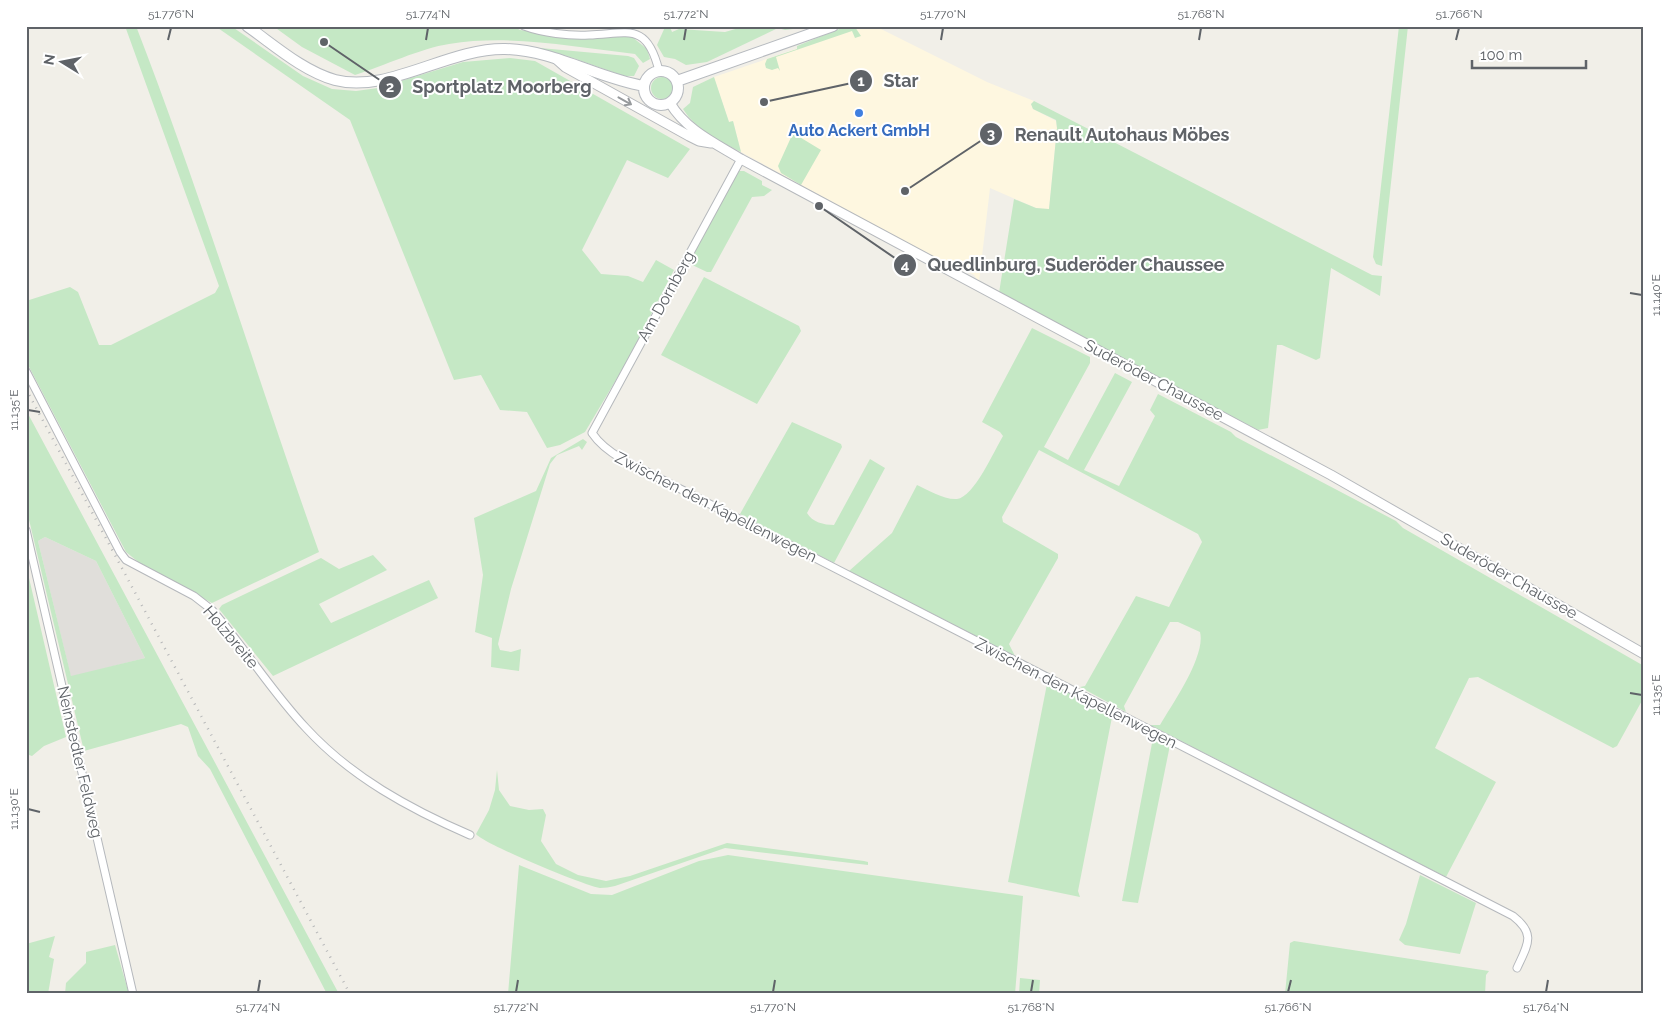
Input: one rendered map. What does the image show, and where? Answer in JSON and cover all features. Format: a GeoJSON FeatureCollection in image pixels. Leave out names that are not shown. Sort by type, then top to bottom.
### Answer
{"type":"FeatureCollection","features":[{"type":"Feature","properties":{"kind":"main road"},"geometry":{"type":"LineString","coordinates":[[247,26],[304,65],[333,79],[345,82],[357,83],[383,80],[459,55],[484,50],[519,50],[554,58],[607,77],[644,86]]}},
{"type":"Feature","properties":{"kind":"main road"},"geometry":{"type":"LineString","coordinates":[[677,81],[833,26]]}},
{"type":"Feature","properties":{"kind":"main road"},"geometry":{"type":"LineString","coordinates":[[659,71],[669,72],[677,81],[678,92],[670,103],[661,105],[653,103],[647,97],[644,86],[648,77],[659,71]]}},
{"type":"Feature","properties":{"kind":"street"},"geometry":{"type":"LineString","coordinates":[[524,26],[580,36],[629,32],[645,40],[655,55],[659,71]]}},
{"type":"Feature","properties":{"kind":"street"},"geometry":{"type":"LineString","coordinates":[[554,58],[566,67],[694,139],[714,143]]}},
{"type":"Feature","properties":{"kind":"street","name":"Suderöder Chaussee"},"geometry":{"type":"LineString","coordinates":[[670,103],[681,119],[714,143],[741,159],[1331,475],[1644,654]]}},
{"type":"Feature","properties":{"kind":"street","name":"Am Dornberg"},"geometry":{"type":"LineString","coordinates":[[592,433],[741,159]]}},
{"type":"Feature","properties":{"kind":"street","name":"Holzbreite"},"geometry":{"type":"LineString","coordinates":[[26,371],[120,552],[126,560],[194,596],[212,610],[307,729],[348,767],[383,792],[470,836]]}},
{"type":"Feature","properties":{"kind":"street","name":"Zwischen den Kapellenwegen"},"geometry":{"type":"LineString","coordinates":[[592,433],[608,451],[622,459],[1514,916],[1526,926],[1528,934],[1526,947],[1517,968]]}},
{"type":"Feature","properties":{"kind":"street","name":"Neinstedter Feldweg"},"geometry":{"type":"LineString","coordinates":[[26,530],[133,994]]}},
{"type":"Feature","properties":{"kind":"shaded area"},"geometry":{"type":"Polygon","coordinates":[[[863,26],[875,26],[987,82],[1034,101],[1031,104],[1033,109],[1056,121],[1057,128],[1049,210],[1036,208],[990,188],[979,282],[974,275],[964,270],[960,272],[741,152],[733,121],[729,122],[714,77],[863,26]]]}},
{"type":"Feature","properties":{"kind":"shaded area"},"geometry":{"type":"Polygon","coordinates":[[[45,537],[96,561],[145,658],[71,677],[38,541],[45,537]]]}},
{"type":"Feature","properties":{"kind":"green space"},"geometry":{"type":"Polygon","coordinates":[[[125,26],[136,26],[161,91],[319,552],[212,603],[142,565],[126,552],[26,361],[26,301],[70,287],[78,292],[99,345],[111,345],[215,293],[219,286],[125,26]]]}},
{"type":"Feature","properties":{"kind":"green space"},"geometry":{"type":"Polygon","coordinates":[[[215,26],[231,26],[303,76],[332,89],[356,91],[378,88],[463,62],[510,58],[535,61],[690,149],[668,178],[627,160],[582,250],[601,274],[628,276],[643,282],[656,260],[674,270],[626,363],[585,432],[560,445],[547,448],[527,412],[500,410],[481,375],[454,380],[350,120],[215,26]]]}},
{"type":"Feature","properties":{"kind":"green space"},"geometry":{"type":"Polygon","coordinates":[[[273,26],[513,26],[520,30],[580,39],[631,36],[647,49],[650,59],[643,63],[635,54],[542,43],[496,40],[472,41],[427,49],[355,75],[302,47],[273,26]]]}},
{"type":"Feature","properties":{"kind":"green space"},"geometry":{"type":"Polygon","coordinates":[[[746,26],[817,26],[785,30],[778,28],[707,62],[686,65],[675,59],[664,57],[657,45],[665,27],[670,27],[672,32],[679,29],[725,32],[746,26]]]}},
{"type":"Feature","properties":{"kind":"green space"},"geometry":{"type":"Polygon","coordinates":[[[847,26],[855,27],[861,36],[855,38],[852,31],[776,57],[780,71],[778,68],[772,70],[766,68],[767,59],[797,49],[797,46],[847,26]]]}},
{"type":"Feature","properties":{"kind":"green space"},"geometry":{"type":"Polygon","coordinates":[[[1399,26],[1408,26],[1382,266],[1376,264],[1373,257],[1399,26]]]}},
{"type":"Feature","properties":{"kind":"green space"},"geometry":{"type":"Polygon","coordinates":[[[529,47],[628,56],[634,58],[639,66],[634,76],[624,76],[567,56],[529,47]]]}},
{"type":"Feature","properties":{"kind":"green space"},"geometry":{"type":"Polygon","coordinates":[[[662,77],[670,80],[673,88],[670,96],[662,99],[654,96],[651,88],[654,80],[662,77]]]}},
{"type":"Feature","properties":{"kind":"green space"},"geometry":{"type":"Polygon","coordinates":[[[714,77],[729,122],[733,121],[741,152],[701,129],[683,109],[690,103],[693,87],[714,77]]]}},
{"type":"Feature","properties":{"kind":"green space"},"geometry":{"type":"Polygon","coordinates":[[[1034,101],[1372,275],[1382,276],[1380,296],[1331,268],[1320,358],[1316,360],[1282,345],[1277,345],[1268,428],[1258,430],[999,293],[1014,199],[1036,208],[1049,209],[1057,128],[1056,120],[1033,109],[1031,104],[1034,101]]]}},
{"type":"Feature","properties":{"kind":"green space"},"geometry":{"type":"Polygon","coordinates":[[[793,133],[821,150],[801,185],[781,173],[778,166],[793,133]]]}},
{"type":"Feature","properties":{"kind":"green space"},"geometry":{"type":"Polygon","coordinates":[[[739,171],[744,171],[762,181],[762,185],[772,190],[764,196],[752,197],[711,272],[707,272],[688,263],[739,171]]]}},
{"type":"Feature","properties":{"kind":"green space"},"geometry":{"type":"Polygon","coordinates":[[[704,277],[799,326],[801,331],[757,404],[661,355],[704,277]]]}},
{"type":"Feature","properties":{"kind":"green space"},"geometry":{"type":"Polygon","coordinates":[[[1032,328],[1090,357],[1090,363],[1044,447],[1068,460],[1115,373],[1132,382],[1084,470],[1119,486],[1155,416],[1150,410],[1158,394],[1231,432],[1236,437],[1396,521],[1403,528],[1644,666],[1644,697],[1617,746],[1613,748],[1478,677],[1469,678],[1435,748],[1496,782],[1446,877],[1369,838],[1367,841],[1286,795],[1150,725],[1160,725],[1187,679],[1198,654],[1201,642],[1200,632],[1178,622],[1170,622],[1124,706],[1126,712],[1080,687],[1085,686],[1136,596],[1169,607],[1202,542],[1198,534],[1039,450],[1002,517],[1003,522],[1058,554],[1058,558],[1009,644],[1015,656],[849,571],[892,533],[917,485],[942,496],[957,499],[963,496],[977,482],[1003,436],[1000,432],[982,422],[1032,328]]]}},
{"type":"Feature","properties":{"kind":"green space"},"geometry":{"type":"Polygon","coordinates":[[[26,410],[339,994],[327,994],[210,769],[198,756],[188,727],[181,724],[84,751],[26,507],[26,410]],[[45,537],[38,541],[71,676],[145,658],[96,561],[45,537]]]}},
{"type":"Feature","properties":{"kind":"green space"},"geometry":{"type":"Polygon","coordinates":[[[792,422],[841,444],[842,447],[807,513],[815,521],[834,525],[870,459],[885,468],[834,563],[740,514],[792,422]]]}},
{"type":"Feature","properties":{"kind":"green space"},"geometry":{"type":"Polygon","coordinates":[[[583,439],[587,442],[582,450],[579,446],[557,455],[550,464],[511,589],[498,644],[500,650],[511,652],[521,649],[519,671],[491,667],[492,638],[475,632],[483,575],[474,518],[536,491],[551,458],[583,439]]]}},
{"type":"Feature","properties":{"kind":"green space"},"geometry":{"type":"Polygon","coordinates":[[[373,555],[387,570],[319,604],[331,623],[429,580],[438,598],[273,676],[219,609],[222,605],[321,558],[339,569],[373,555]]]}},
{"type":"Feature","properties":{"kind":"green space"},"geometry":{"type":"Polygon","coordinates":[[[26,565],[66,737],[44,746],[32,756],[26,754],[26,565]]]}},
{"type":"Feature","properties":{"kind":"green space"},"geometry":{"type":"Polygon","coordinates":[[[1050,682],[1116,715],[1112,717],[1078,891],[1080,897],[1008,882],[1047,684],[1050,682]]]}},
{"type":"Feature","properties":{"kind":"green space"},"geometry":{"type":"Polygon","coordinates":[[[1153,738],[1169,745],[1169,750],[1138,903],[1122,901],[1153,738]]]}},
{"type":"Feature","properties":{"kind":"green space"},"geometry":{"type":"Polygon","coordinates":[[[497,770],[499,790],[510,806],[529,810],[543,809],[546,815],[541,841],[556,864],[578,875],[606,881],[630,876],[727,843],[864,861],[868,862],[868,865],[725,848],[615,886],[600,888],[591,886],[535,864],[476,834],[489,810],[495,790],[497,770]]]}},
{"type":"Feature","properties":{"kind":"green space"},"geometry":{"type":"Polygon","coordinates":[[[728,855],[1023,896],[1015,994],[508,994],[519,865],[591,894],[612,895],[699,861],[728,855]]]}},
{"type":"Feature","properties":{"kind":"green space"},"geometry":{"type":"Polygon","coordinates":[[[1420,875],[1476,903],[1460,954],[1405,945],[1399,940],[1406,924],[1420,875]]]}},
{"type":"Feature","properties":{"kind":"green space"},"geometry":{"type":"Polygon","coordinates":[[[55,936],[49,957],[54,959],[48,994],[26,994],[26,944],[55,936]]]}},
{"type":"Feature","properties":{"kind":"green space"},"geometry":{"type":"Polygon","coordinates":[[[1294,941],[1489,971],[1486,975],[1485,994],[1285,994],[1290,943],[1294,941]]]}},
{"type":"Feature","properties":{"kind":"green space"},"geometry":{"type":"Polygon","coordinates":[[[115,945],[129,994],[65,994],[66,983],[86,963],[86,952],[115,945]]]}},
{"type":"Feature","properties":{"kind":"green space"},"geometry":{"type":"Polygon","coordinates":[[[1020,978],[1040,980],[1039,994],[1019,994],[1020,978]]]}},
{"type":"Feature","properties":{"kind":"railway"},"geometry":{"type":"LineString","coordinates":[[26,389],[350,994]]}},
{"type":"Feature","properties":{"kind":"place","name":"Sportplatz Moorberg"},"geometry":{"type":"Point","coordinates":[324,42]}},
{"type":"Feature","properties":{"kind":"place","name":"Star"},"geometry":{"type":"Point","coordinates":[764,102]}},
{"type":"Feature","properties":{"kind":"place","name":"Auto Ackert GmbH"},"geometry":{"type":"Point","coordinates":[859,113]}},
{"type":"Feature","properties":{"kind":"place","name":"Renault Autohaus Möbes"},"geometry":{"type":"Point","coordinates":[905,191]}},
{"type":"Feature","properties":{"kind":"place","name":"Quedlinburg, Suderöder Chaussee"},"geometry":{"type":"Point","coordinates":[819,206]}}]}
